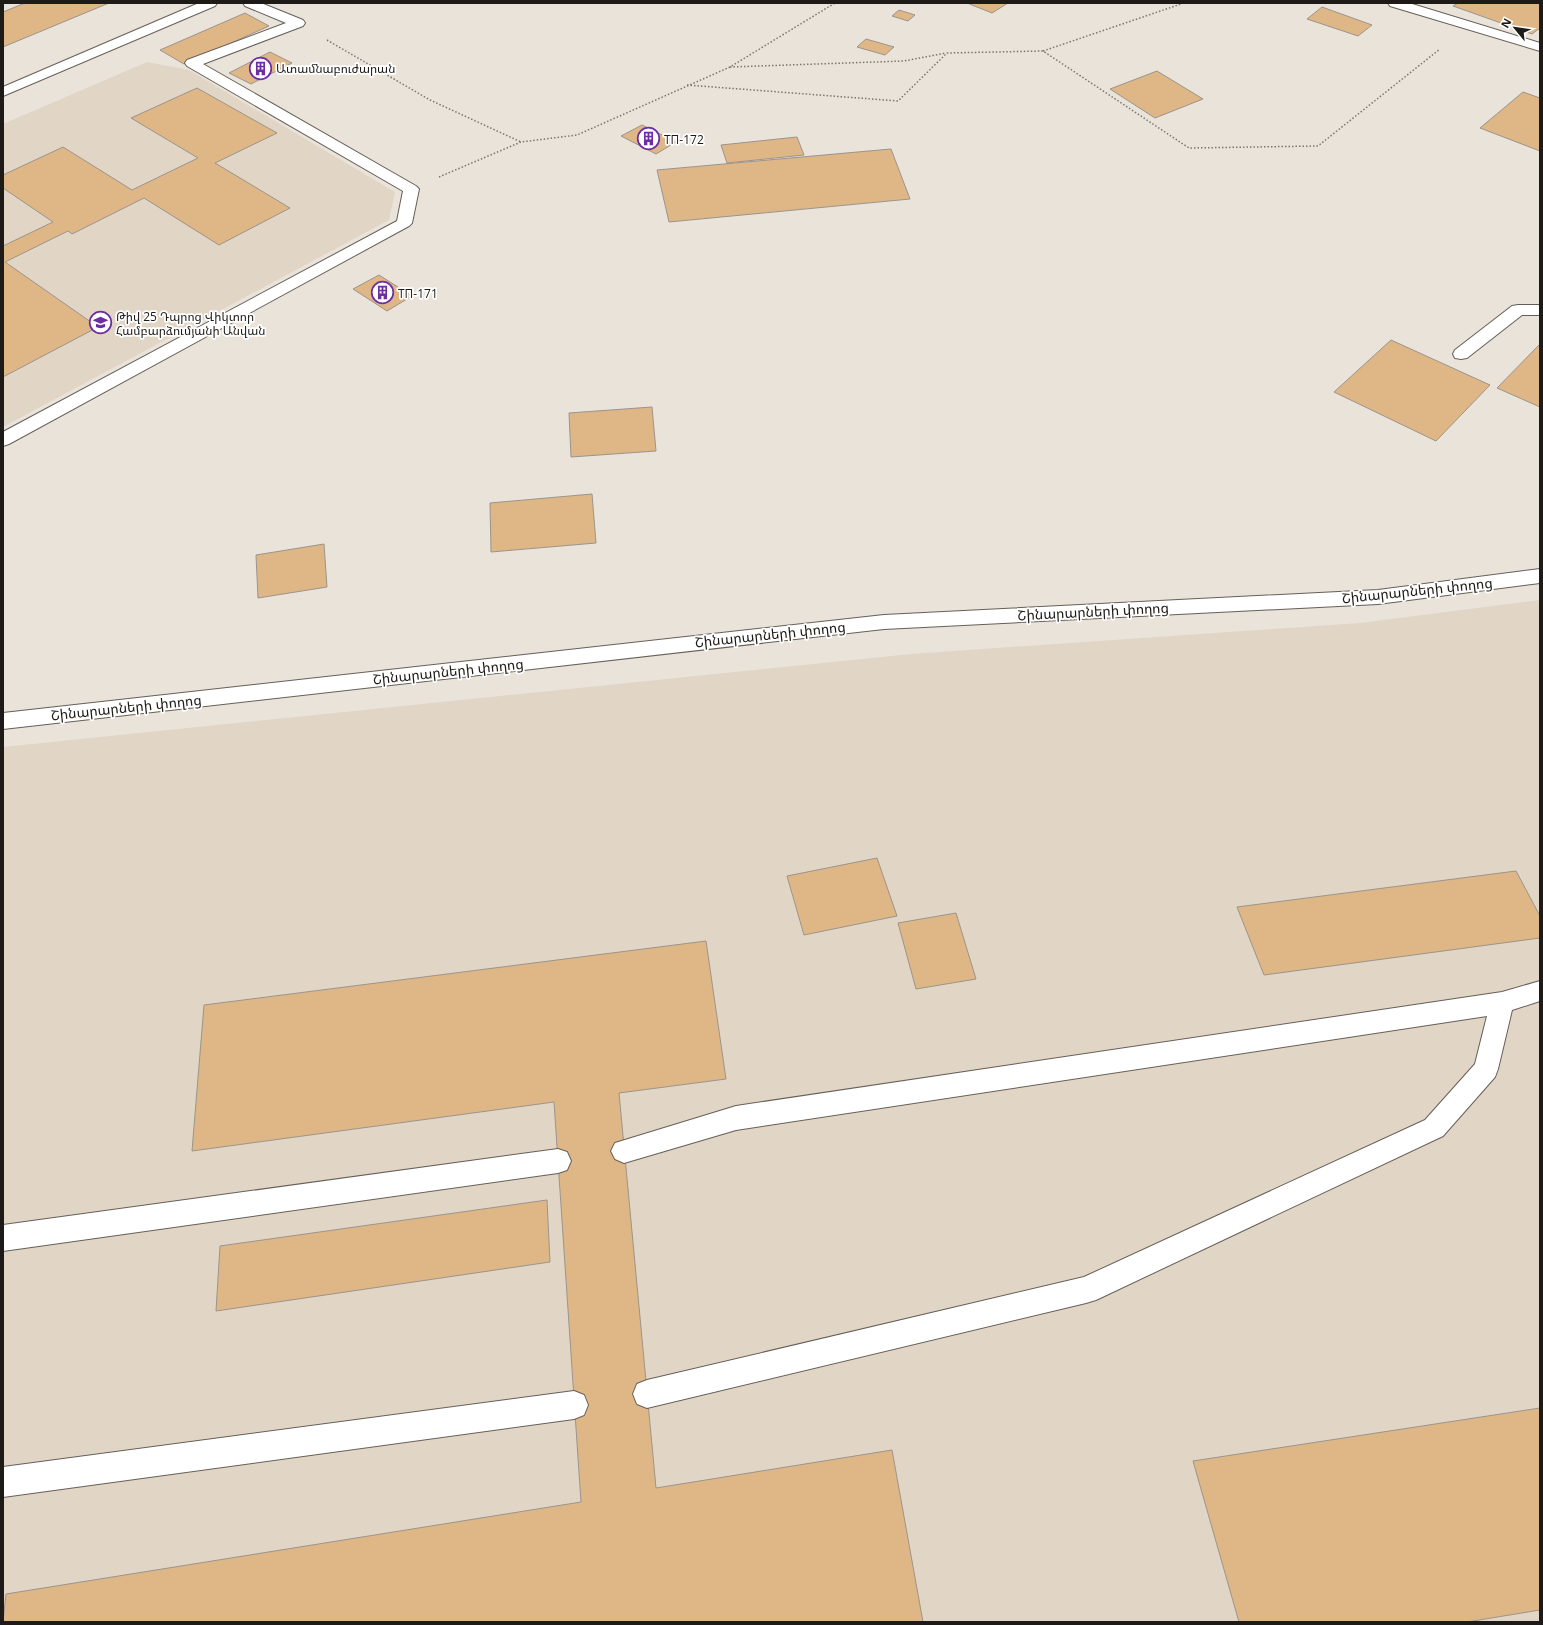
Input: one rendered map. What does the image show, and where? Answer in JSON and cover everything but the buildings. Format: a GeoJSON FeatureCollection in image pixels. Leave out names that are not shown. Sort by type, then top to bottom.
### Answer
{"type":"FeatureCollection","features":[{"type":"Feature","properties":{"kind":"street"},"geometry":{"type":"LineString","coordinates":[[3,92],[210,3]]}},
{"type":"Feature","properties":{"kind":"street"},"geometry":{"type":"LineString","coordinates":[[250,3],[298,23]]}},
{"type":"Feature","properties":{"kind":"street"},"geometry":{"type":"LineString","coordinates":[[1398,3],[1539,46]]}},
{"type":"Feature","properties":{"kind":"street"},"geometry":{"type":"LineString","coordinates":[[3,440],[404,223],[411,189],[192,63],[298,23]]}},
{"type":"Feature","properties":{"kind":"street"},"geometry":{"type":"LineString","coordinates":[[1461,354],[1518,310],[1540,310]]}},
{"type":"Feature","properties":{"kind":"street","name":"Շինարարների փողոց"},"geometry":{"type":"LineString","coordinates":[[3,721],[884,622],[1378,597],[1540,576]]}},
{"type":"Feature","properties":{"kind":"street"},"geometry":{"type":"LineString","coordinates":[[624,1151],[736,1118],[1502,1003],[1540,991]]}},
{"type":"Feature","properties":{"kind":"street"},"geometry":{"type":"LineString","coordinates":[[647,1394],[1086,1290],[1434,1128],[1486,1070],[1502,1003]]}},
{"type":"Feature","properties":{"kind":"street"},"geometry":{"type":"LineString","coordinates":[[3,1238],[558,1161]]}},
{"type":"Feature","properties":{"kind":"street"},"geometry":{"type":"LineString","coordinates":[[3,1482],[574,1405]]}},
{"type":"Feature","properties":{"kind":"path"},"geometry":{"type":"LineString","coordinates":[[411,189],[521,142],[577,135],[730,67],[835,3]]}},
{"type":"Feature","properties":{"kind":"path"},"geometry":{"type":"LineString","coordinates":[[730,67],[904,61],[947,53],[1043,51],[1184,3]]}},
{"type":"Feature","properties":{"kind":"path"},"geometry":{"type":"LineString","coordinates":[[298,23],[430,100],[521,142]]}},
{"type":"Feature","properties":{"kind":"path"},"geometry":{"type":"LineString","coordinates":[[1043,51],[1189,148],[1318,146],[1470,26]]}},
{"type":"Feature","properties":{"kind":"path"},"geometry":{"type":"LineString","coordinates":[[688,85],[898,101],[947,53]]}},
{"type":"Feature","properties":{"kind":"shaded area","name":"Թիվ 25 Դպրոց Վիկտոր Համբարձումյանի Անվան"},"geometry":{"type":"Polygon","coordinates":[[[147,62],[189,70],[395,192],[389,220],[3,427],[3,124],[147,62]]]}},
{"type":"Feature","properties":{"kind":"shaded area"},"geometry":{"type":"Polygon","coordinates":[[[1540,600],[1540,1622],[3,1622],[3,747],[911,654],[1360,623],[1540,600]]]}},
{"type":"Feature","properties":{"kind":"place","name":"Ատամնաբուժարան"},"geometry":{"type":"Point","coordinates":[260,68]}},
{"type":"Feature","properties":{"kind":"place","name":"ТП-172"},"geometry":{"type":"Point","coordinates":[649,139]}},
{"type":"Feature","properties":{"kind":"place","name":"ТП-171"},"geometry":{"type":"Point","coordinates":[383,293]}},
{"type":"Feature","properties":{"kind":"place","name":"Թիվ 25 Դպրոց Վիկտոր Համբարձումյանի Անվան"},"geometry":{"type":"Point","coordinates":[100,323]}}]}
